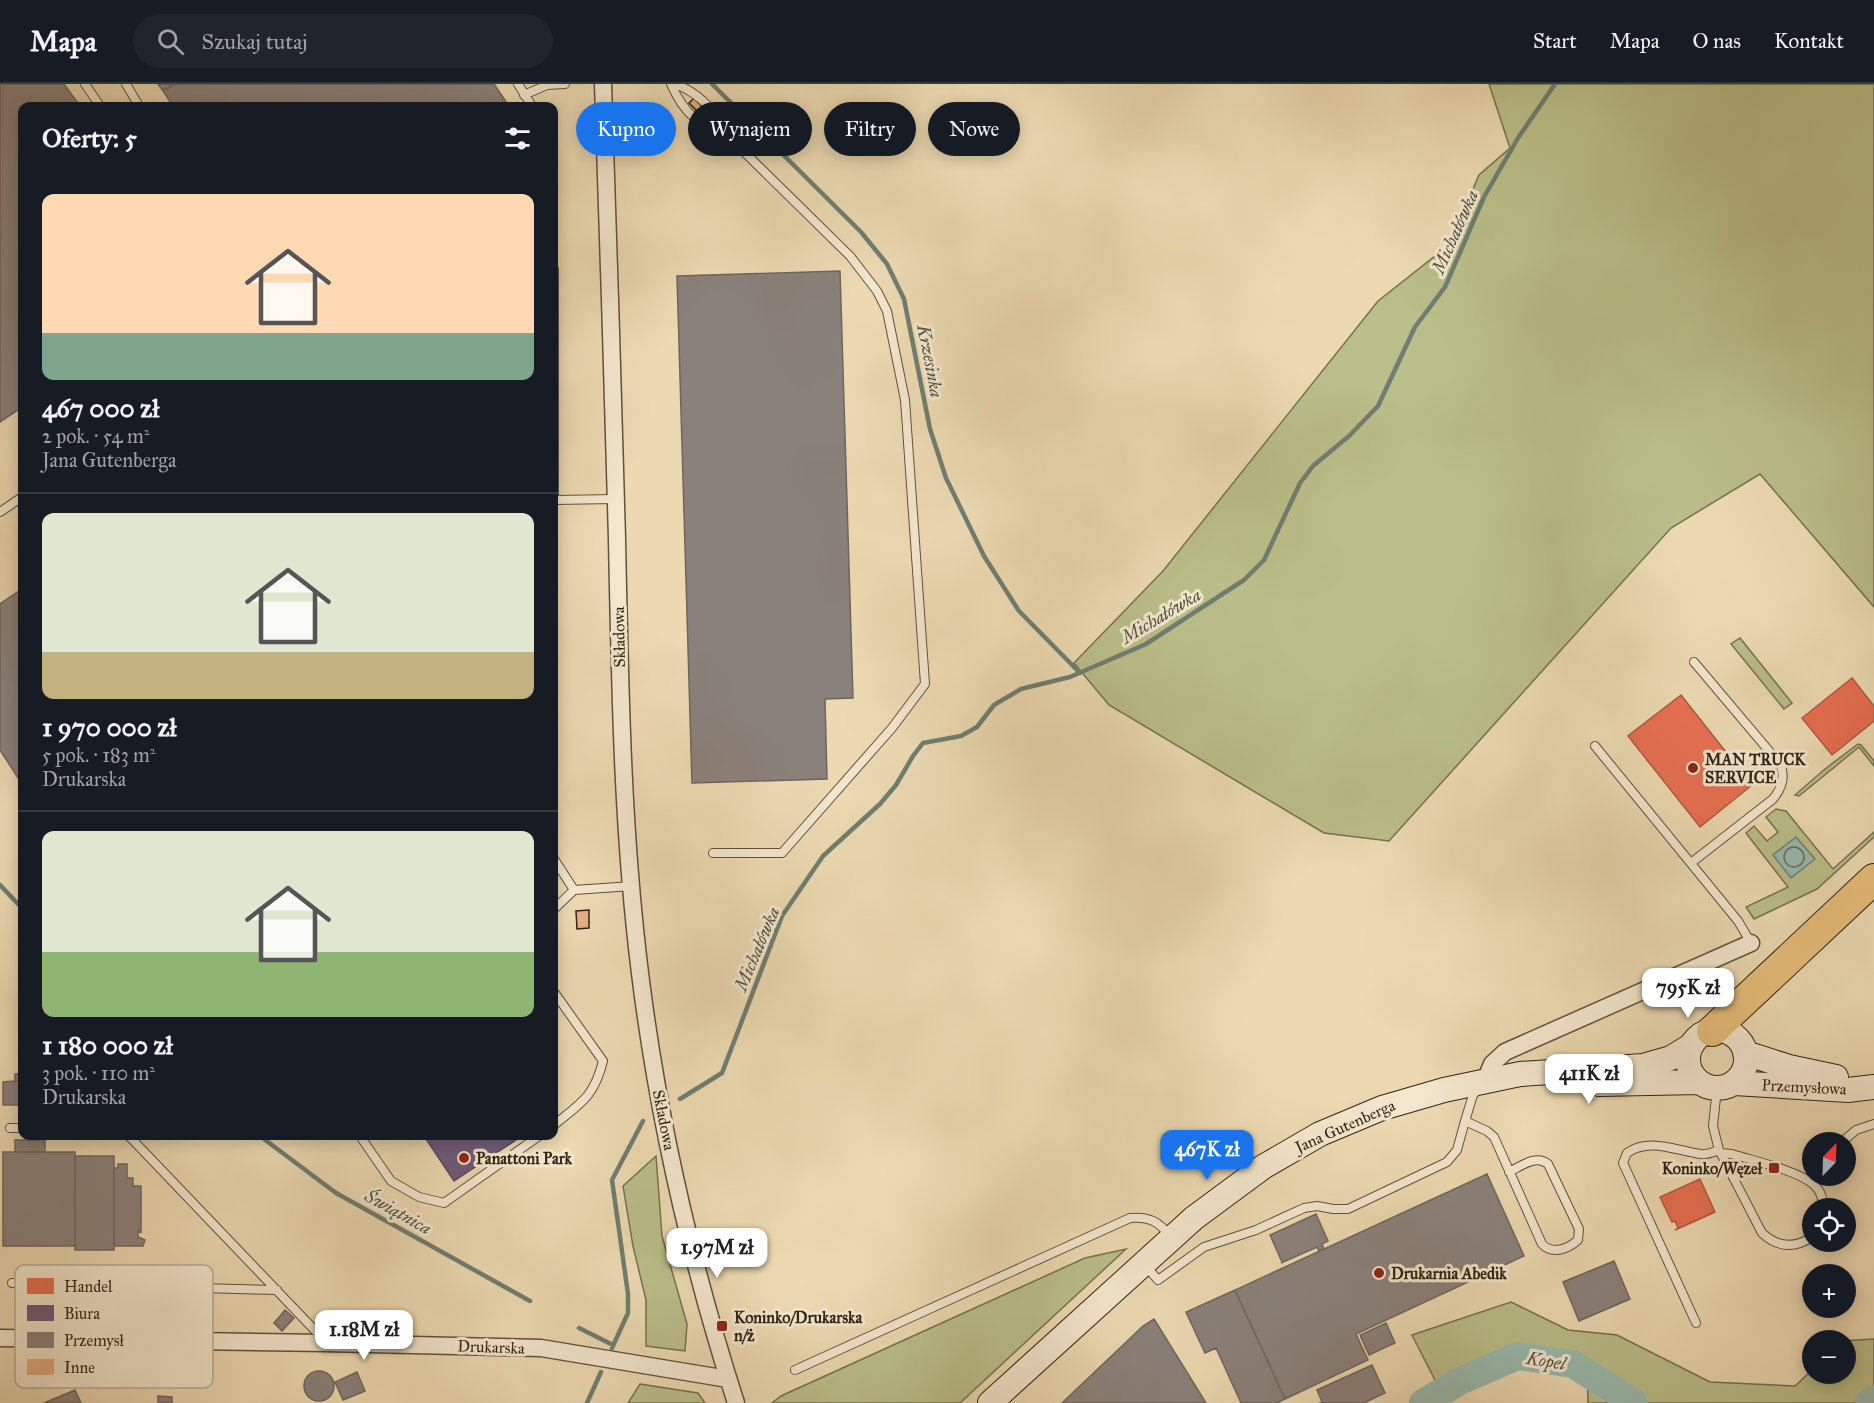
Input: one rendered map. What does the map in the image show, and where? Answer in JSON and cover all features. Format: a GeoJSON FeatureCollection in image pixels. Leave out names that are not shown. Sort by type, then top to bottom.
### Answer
{"type":"FeatureCollection","features":[{"type":"Feature","properties":{"kind":"highway"},"geometry":{"type":"LineString","coordinates":[[1725,1035],[1874,879]]}},
{"type":"Feature","properties":{"kind":"street","name":"Składowa"},"geometry":{"type":"LineString","coordinates":[[603,84],[623,777],[632,886],[647,1025],[677,1186],[696,1269],[736,1403]]}},
{"type":"Feature","properties":{"kind":"street"},"geometry":{"type":"LineString","coordinates":[[1484,1083],[1492,1064],[1505,1052],[1751,943]]}},
{"type":"Feature","properties":{"kind":"street"},"geometry":{"type":"LineString","coordinates":[[1484,1083],[1496,1078],[1520,1074],[1643,1065],[1671,1058],[1725,1035]]}},
{"type":"Feature","properties":{"kind":"street"},"geometry":{"type":"LineString","coordinates":[[1725,1035],[1744,1070],[1717,1084],[1692,1074],[1688,1055],[1725,1035]]}},
{"type":"Feature","properties":{"kind":"street","name":"Przemysłowa"},"geometry":{"type":"LineString","coordinates":[[1725,1035],[1789,1067],[1874,1082]]}},
{"type":"Feature","properties":{"kind":"street","name":"Przemysłowa"},"geometry":{"type":"LineString","coordinates":[[1484,1083],[1505,1087],[1717,1084],[1848,1090],[1874,1088]]}},
{"type":"Feature","properties":{"kind":"street","name":"Jana Gutenberga"},"geometry":{"type":"LineString","coordinates":[[995,1401],[1171,1237],[1243,1180],[1320,1134],[1404,1101],[1444,1090],[1484,1083]]}},
{"type":"Feature","properties":{"kind":"street","name":"Drukarska"},"geometry":{"type":"LineString","coordinates":[[0,1338],[15,1338]]}},
{"type":"Feature","properties":{"kind":"street","name":"Drukarska"},"geometry":{"type":"LineString","coordinates":[[213,1341],[541,1348],[728,1379]]}},
{"type":"Feature","properties":{"kind":"lane"},"geometry":{"type":"LineString","coordinates":[[85,84],[97,102]]}},
{"type":"Feature","properties":{"kind":"lane"},"geometry":{"type":"LineString","coordinates":[[126,84],[137,102]]}},
{"type":"Feature","properties":{"kind":"lane"},"geometry":{"type":"LineString","coordinates":[[518,84],[529,102]]}},
{"type":"Feature","properties":{"kind":"lane"},"geometry":{"type":"LineString","coordinates":[[524,95],[547,85],[565,84]]}},
{"type":"Feature","properties":{"kind":"lane"},"geometry":{"type":"LineString","coordinates":[[671,84],[679,103],[688,112]]}},
{"type":"Feature","properties":{"kind":"lane"},"geometry":{"type":"LineString","coordinates":[[676,84],[693,91],[704,102]]}},
{"type":"Feature","properties":{"kind":"lane"},"geometry":{"type":"LineString","coordinates":[[713,853],[782,853],[892,728],[925,684],[905,400],[887,311],[877,291],[850,256],[748,156]]}},
{"type":"Feature","properties":{"kind":"lane"},"geometry":{"type":"LineString","coordinates":[[558,500],[616,499]]}},
{"type":"Feature","properties":{"kind":"lane"},"geometry":{"type":"LineString","coordinates":[[0,512],[18,500]]}},
{"type":"Feature","properties":{"kind":"lane"},"geometry":{"type":"LineString","coordinates":[[1691,863],[1773,799],[1780,789],[1783,777],[1780,764],[1694,662]]}},
{"type":"Feature","properties":{"kind":"lane"},"geometry":{"type":"LineString","coordinates":[[1595,746],[1738,921],[1751,943]]}},
{"type":"Feature","properties":{"kind":"lane"},"geometry":{"type":"LineString","coordinates":[[558,865],[574,890]]}},
{"type":"Feature","properties":{"kind":"lane"},"geometry":{"type":"LineString","coordinates":[[558,905],[574,890],[632,886]]}},
{"type":"Feature","properties":{"kind":"lane"},"geometry":{"type":"LineString","coordinates":[[558,998],[603,1061],[598,1080],[585,1100],[558,1122]]}},
{"type":"Feature","properties":{"kind":"lane"},"geometry":{"type":"LineString","coordinates":[[1143,1263],[1158,1280],[1204,1247],[1256,1230],[1304,1208],[1317,1206],[1348,1209],[1448,1162],[1457,1150],[1473,1095],[1484,1083]]}},
{"type":"Feature","properties":{"kind":"lane"},"geometry":{"type":"LineString","coordinates":[[1717,1084],[1713,1126],[1720,1152],[1756,1223],[1770,1240],[1780,1245],[1790,1246],[1802,1243]]}},
{"type":"Feature","properties":{"kind":"lane"},"geometry":{"type":"LineString","coordinates":[[1465,1121],[1478,1126],[1494,1137],[1509,1172],[1546,1248],[1557,1250],[1574,1244],[1578,1240],[1579,1229],[1548,1164],[1537,1160],[1509,1172]]}},
{"type":"Feature","properties":{"kind":"lane"},"geometry":{"type":"LineString","coordinates":[[1854,1132],[1874,1124]]}},
{"type":"Feature","properties":{"kind":"lane"},"geometry":{"type":"LineString","coordinates":[[10,1128],[18,1128]]}},
{"type":"Feature","properties":{"kind":"lane"},"geometry":{"type":"LineString","coordinates":[[133,1140],[326,1343]]}},
{"type":"Feature","properties":{"kind":"lane"},"geometry":{"type":"LineString","coordinates":[[363,1140],[391,1181],[419,1197],[444,1203],[533,1140]]}},
{"type":"Feature","properties":{"kind":"lane"},"geometry":{"type":"LineString","coordinates":[[1696,1323],[1623,1163],[1627,1153],[1637,1147],[1664,1147],[1703,1155],[1720,1152],[1802,1178]]}},
{"type":"Feature","properties":{"kind":"lane"},"geometry":{"type":"LineString","coordinates":[[795,1370],[1130,1218],[1142,1217],[1153,1220],[1159,1223],[1171,1237]]}},
{"type":"Feature","properties":{"kind":"lane"},"geometry":{"type":"LineString","coordinates":[[213,1288],[277,1290]]}},
{"type":"Feature","properties":{"kind":"green space"},"geometry":{"type":"Polygon","coordinates":[[[1489,84],[1874,84],[1874,607],[1760,474],[1671,528],[1389,841],[1324,833],[1109,705],[1074,663],[1163,571],[1378,301],[1449,245],[1479,175],[1510,148],[1489,84]]]}},
{"type":"Feature","properties":{"kind":"green space"},"geometry":{"type":"Polygon","coordinates":[[[1740,638],[1792,703],[1784,709],[1731,644],[1740,638]]]}},
{"type":"Feature","properties":{"kind":"green space"},"geometry":{"type":"Polygon","coordinates":[[[1858,744],[1874,761],[1874,766],[1859,747],[1799,796],[1795,795],[1825,769],[1858,744]]]}},
{"type":"Feature","properties":{"kind":"green space"},"geometry":{"type":"Polygon","coordinates":[[[1776,809],[1786,811],[1833,869],[1874,832],[1874,837],[1817,889],[1754,919],[1746,907],[1788,887],[1746,833],[1754,826],[1767,841],[1778,832],[1766,817],[1776,809]]]}},
{"type":"Feature","properties":{"kind":"green space"},"geometry":{"type":"Polygon","coordinates":[[[656,1156],[662,1236],[687,1324],[685,1351],[646,1346],[646,1300],[633,1246],[623,1186],[656,1156]]]}},
{"type":"Feature","properties":{"kind":"green space"},"geometry":{"type":"Polygon","coordinates":[[[1126,1249],[960,1403],[772,1403],[781,1396],[1085,1258],[1126,1249]]]}},
{"type":"Feature","properties":{"kind":"green space"},"geometry":{"type":"Polygon","coordinates":[[[1511,1302],[1568,1330],[1617,1335],[1710,1382],[1795,1386],[1802,1379],[1802,1384],[1856,1384],[1856,1340],[1874,1339],[1874,1403],[1588,1403],[1587,1359],[1529,1350],[1480,1360],[1436,1382],[1412,1335],[1511,1302]]]}},
{"type":"Feature","properties":{"kind":"green space"},"geometry":{"type":"Polygon","coordinates":[[[640,1384],[698,1393],[705,1403],[628,1403],[640,1384]]]}},
{"type":"Feature","properties":{"kind":"water"},"geometry":{"type":"Polygon","coordinates":[[[1796,837],[1815,859],[1791,878],[1773,855],[1796,837]]]}},
{"type":"Feature","properties":{"kind":"building: Handel"},"geometry":{"type":"Polygon","coordinates":[[[1852,678],[1874,706],[1874,721],[1832,755],[1802,718],[1852,678]]]}},
{"type":"Feature","properties":{"kind":"building: Handel"},"geometry":{"type":"Polygon","coordinates":[[[1681,695],[1752,785],[1700,827],[1628,736],[1681,695]]]}},
{"type":"Feature","properties":{"kind":"building: Handel"},"geometry":{"type":"Polygon","coordinates":[[[1700,1179],[1715,1212],[1675,1230],[1678,1228],[1675,1221],[1672,1222],[1660,1197],[1700,1179]]]}},
{"type":"Feature","properties":{"kind":"building: Biura","name":"Panattoni Park"},"geometry":{"type":"Polygon","coordinates":[[[427,1140],[516,1140],[454,1181],[427,1140]]]}},
{"type":"Feature","properties":{"kind":"building: Przemysł"},"geometry":{"type":"Polygon","coordinates":[[[0,84],[64,84],[77,102],[18,102],[18,410],[0,422],[0,84]]]}},
{"type":"Feature","properties":{"kind":"building: Przemysł"},"geometry":{"type":"Polygon","coordinates":[[[158,84],[174,84],[163,91],[158,84]]]}},
{"type":"Feature","properties":{"kind":"building: Przemysł"},"geometry":{"type":"Polygon","coordinates":[[[174,84],[494,84],[506,102],[170,102],[163,91],[174,84]]]}},
{"type":"Feature","properties":{"kind":"building: Przemysł"},"geometry":{"type":"Polygon","coordinates":[[[840,271],[853,698],[825,699],[827,779],[692,783],[677,276],[840,271]]]}},
{"type":"Feature","properties":{"kind":"building: Przemysł"},"geometry":{"type":"Polygon","coordinates":[[[18,592],[18,778],[0,750],[0,604],[18,592]]]}},
{"type":"Feature","properties":{"kind":"building: Przemysł"},"geometry":{"type":"Polygon","coordinates":[[[18,1081],[18,1105],[3,1105],[3,1082],[18,1081]]]}},
{"type":"Feature","properties":{"kind":"building: Przemysł"},"geometry":{"type":"Polygon","coordinates":[[[15,1140],[45,1140],[45,1152],[15,1152],[15,1140]]]}},
{"type":"Feature","properties":{"kind":"building: Przemysł"},"geometry":{"type":"Polygon","coordinates":[[[3,1152],[75,1152],[75,1246],[3,1246],[3,1152]]]}},
{"type":"Feature","properties":{"kind":"building: Przemysł"},"geometry":{"type":"Polygon","coordinates":[[[75,1156],[114,1156],[114,1250],[75,1250],[75,1156]]]}},
{"type":"Feature","properties":{"kind":"building: Przemysł"},"geometry":{"type":"Polygon","coordinates":[[[118,1164],[127,1164],[127,1178],[133,1178],[133,1186],[141,1186],[141,1232],[138,1231],[138,1237],[145,1240],[143,1246],[114,1246],[114,1168],[118,1168],[118,1164]]]}},
{"type":"Feature","properties":{"kind":"building: Przemysł","name":"Drukarnia Abedik"},"geometry":{"type":"Polygon","coordinates":[[[1487,1174],[1524,1256],[1356,1334],[1368,1360],[1285,1399],[1235,1290],[1487,1174]]]}},
{"type":"Feature","properties":{"kind":"building: Przemysł"},"geometry":{"type":"Polygon","coordinates":[[[1316,1214],[1328,1241],[1322,1244],[1324,1249],[1319,1251],[1317,1247],[1281,1263],[1270,1235],[1316,1214]]]}},
{"type":"Feature","properties":{"kind":"building: Przemysł"},"geometry":{"type":"Polygon","coordinates":[[[1614,1261],[1630,1299],[1579,1321],[1563,1282],[1614,1261]]]}},
{"type":"Feature","properties":{"kind":"building: Przemysł"},"geometry":{"type":"Polygon","coordinates":[[[1235,1290],[1285,1399],[1276,1403],[1241,1403],[1216,1348],[1205,1353],[1186,1312],[1235,1290]]]}},
{"type":"Feature","properties":{"kind":"building: Przemysł"},"geometry":{"type":"Polygon","coordinates":[[[285,1310],[294,1318],[282,1331],[274,1323],[285,1310]]]}},
{"type":"Feature","properties":{"kind":"building: Przemysł"},"geometry":{"type":"Polygon","coordinates":[[[1154,1319],[1206,1403],[1062,1403],[1143,1326],[1154,1319]]]}},
{"type":"Feature","properties":{"kind":"building: Przemysł"},"geometry":{"type":"Polygon","coordinates":[[[1386,1323],[1395,1343],[1369,1355],[1360,1335],[1386,1323]]]}},
{"type":"Feature","properties":{"kind":"building: Przemysł"},"geometry":{"type":"Polygon","coordinates":[[[1372,1365],[1385,1393],[1364,1403],[1319,1403],[1322,1402],[1317,1390],[1372,1365]]]}},
{"type":"Feature","properties":{"kind":"building: Przemysł"},"geometry":{"type":"Polygon","coordinates":[[[319,1371],[325,1372],[333,1380],[333,1392],[325,1400],[319,1401],[313,1400],[305,1392],[304,1386],[305,1380],[313,1372],[319,1371]]]}},
{"type":"Feature","properties":{"kind":"building: Przemysł"},"geometry":{"type":"Polygon","coordinates":[[[357,1372],[365,1391],[343,1400],[335,1382],[357,1372]]]}},
{"type":"Feature","properties":{"kind":"building: Przemysł"},"geometry":{"type":"Polygon","coordinates":[[[75,1390],[81,1403],[44,1403],[75,1390]]]}},
{"type":"Feature","properties":{"kind":"building: Przemysł"},"geometry":{"type":"Polygon","coordinates":[[[158,1396],[172,1397],[172,1402],[158,1402],[158,1396]]]}},
{"type":"Feature","properties":{"kind":"building: Inne"},"geometry":{"type":"Polygon","coordinates":[[[589,910],[589,928],[577,929],[576,911],[589,910]]]}},
{"type":"Feature","properties":{"kind":"waterway","name":"Krzesinka"},"geometry":{"type":"LineString","coordinates":[[712,84],[861,232],[887,264],[904,299],[930,429],[946,478],[984,556],[1019,611],[1080,673]]}},
{"type":"Feature","properties":{"kind":"waterway","name":"Michałówka"},"geometry":{"type":"LineString","coordinates":[[680,1099],[722,1073],[782,916],[823,856],[880,804],[896,785],[923,743],[961,736],[977,727],[994,705],[1021,689],[1070,677],[1146,644],[1244,580],[1264,560],[1300,483],[1313,466],[1349,436],[1378,406],[1415,327],[1445,287],[1484,197],[1518,138],[1555,84]]}},
{"type":"Feature","properties":{"kind":"waterway","name":"Świątnica"},"geometry":{"type":"LineString","coordinates":[[0,885],[18,904]]}},
{"type":"Feature","properties":{"kind":"waterway","name":"Michałówka"},"geometry":{"type":"LineString","coordinates":[[612,1348],[628,1313],[628,1294],[612,1180],[643,1121]]}},
{"type":"Feature","properties":{"kind":"waterway","name":"Świątnica"},"geometry":{"type":"LineString","coordinates":[[265,1140],[336,1193],[530,1301]]}},
{"type":"Feature","properties":{"kind":"waterway","name":"Świątnica"},"geometry":{"type":"LineString","coordinates":[[579,1328],[613,1345]]}},
{"type":"Feature","properties":{"kind":"waterway","name":"Kopel"},"geometry":{"type":"LineString","coordinates":[[1423,1403],[1460,1381],[1518,1356],[1573,1364],[1634,1403]]}},
{"type":"Feature","properties":{"kind":"waterway","name":"Michałówka"},"geometry":{"type":"LineString","coordinates":[[587,1403],[601,1372]]}},
{"type":"Feature","properties":{"kind":"waterway","name":"Kopel"},"geometry":{"type":"LineString","coordinates":[[1869,1403],[1874,1400]]}},
{"type":"Feature","properties":{"kind":"place","name":"MAN TRUCK SERVICE"},"geometry":{"type":"Point","coordinates":[1693,768]}},
{"type":"Feature","properties":{"kind":"place","name":"Panattoni Park"},"geometry":{"type":"Point","coordinates":[464,1158]}},
{"type":"Feature","properties":{"kind":"place","name":"Koninko/Węzeł"},"geometry":{"type":"Point","coordinates":[1774,1168]}},
{"type":"Feature","properties":{"kind":"place","name":"Drukarnia Abedik"},"geometry":{"type":"Point","coordinates":[1379,1273]}},
{"type":"Feature","properties":{"kind":"place","name":"Koninko/Drukarska n/ż"},"geometry":{"type":"Point","coordinates":[722,1326]}}]}
